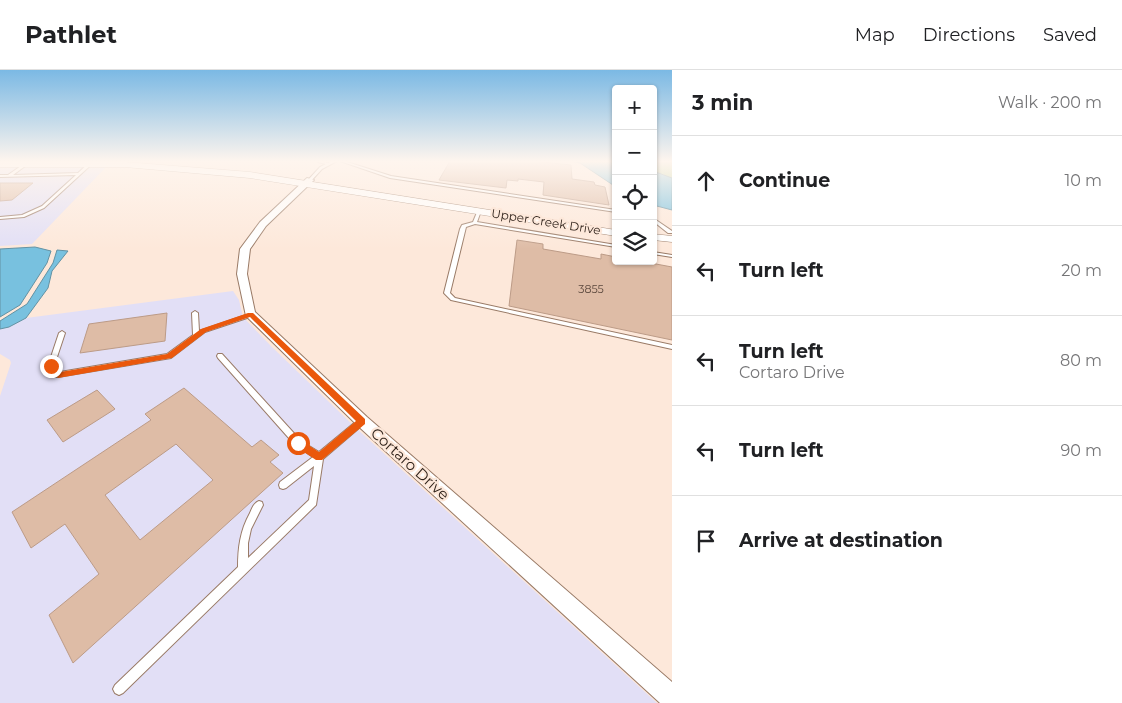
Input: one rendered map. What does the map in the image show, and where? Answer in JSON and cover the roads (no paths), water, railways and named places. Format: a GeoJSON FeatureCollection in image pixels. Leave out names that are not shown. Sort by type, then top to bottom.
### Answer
{"type":"FeatureCollection","features":[{"type":"Feature","properties":{"kind":"street"},"geometry":{"type":"LineString","coordinates":[[251,314],[242,274],[245,249],[263,224],[299,191]]}},
{"type":"Feature","properties":{"kind":"street","name":"Upper Creek Drive"},"geometry":{"type":"LineString","coordinates":[[358,191],[479,211],[612,229]]}},
{"type":"Feature","properties":{"kind":"street","name":"Upper Creek Drive"},"geometry":{"type":"LineString","coordinates":[[364,191],[612,229]]}},
{"type":"Feature","properties":{"kind":"street"},"geometry":{"type":"LineString","coordinates":[[657,231],[671,234]]}},
{"type":"Feature","properties":{"kind":"street"},"geometry":{"type":"LineString","coordinates":[[657,236],[671,234]]}},
{"type":"Feature","properties":{"kind":"street","name":"Cortaro Drive"},"geometry":{"type":"LineString","coordinates":[[251,314],[362,421],[672,698]]}},
{"type":"Feature","properties":{"kind":"lane"},"geometry":{"type":"LineString","coordinates":[[0,218],[24,216],[43,207],[61,191]]}},
{"type":"Feature","properties":{"kind":"lane"},"geometry":{"type":"LineString","coordinates":[[480,191],[612,210]]}},
{"type":"Feature","properties":{"kind":"lane"},"geometry":{"type":"LineString","coordinates":[[475,223],[479,211]]}},
{"type":"Feature","properties":{"kind":"lane"},"geometry":{"type":"LineString","coordinates":[[654,220],[671,234]]}},
{"type":"Feature","properties":{"kind":"lane"},"geometry":{"type":"LineString","coordinates":[[612,245],[475,223],[464,226],[447,292],[453,299],[672,347]]}},
{"type":"Feature","properties":{"kind":"lane"},"geometry":{"type":"LineString","coordinates":[[657,254],[672,256]]}},
{"type":"Feature","properties":{"kind":"lane"},"geometry":{"type":"LineString","coordinates":[[194,312],[196,336]]}},
{"type":"Feature","properties":{"kind":"lane"},"geometry":{"type":"LineString","coordinates":[[62,333],[51,366],[58,375],[169,356],[204,331],[251,314]]}},
{"type":"Feature","properties":{"kind":"lane"},"geometry":{"type":"LineString","coordinates":[[220,356],[298,443],[319,457]]}},
{"type":"Feature","properties":{"kind":"lane"},"geometry":{"type":"LineString","coordinates":[[283,485],[362,421]]}},
{"type":"Feature","properties":{"kind":"lane"},"geometry":{"type":"LineString","coordinates":[[119,689],[313,502],[319,457]]}},
{"type":"Feature","properties":{"kind":"lane"},"geometry":{"type":"LineString","coordinates":[[243,569],[244,534],[247,525],[259,506]]}},
{"type":"Feature","properties":{"kind":"water"},"geometry":{"type":"Polygon","coordinates":[[[657,191],[672,191],[672,210],[657,206],[657,191]]]}},
{"type":"Feature","properties":{"kind":"water"},"geometry":{"type":"Polygon","coordinates":[[[35,247],[51,251],[47,263],[20,305],[0,317],[0,249],[35,247]]]}},
{"type":"Feature","properties":{"kind":"water"},"geometry":{"type":"Polygon","coordinates":[[[57,250],[68,251],[52,271],[48,288],[26,318],[9,327],[0,329],[0,321],[27,304],[53,263],[57,250]]]}}]}
